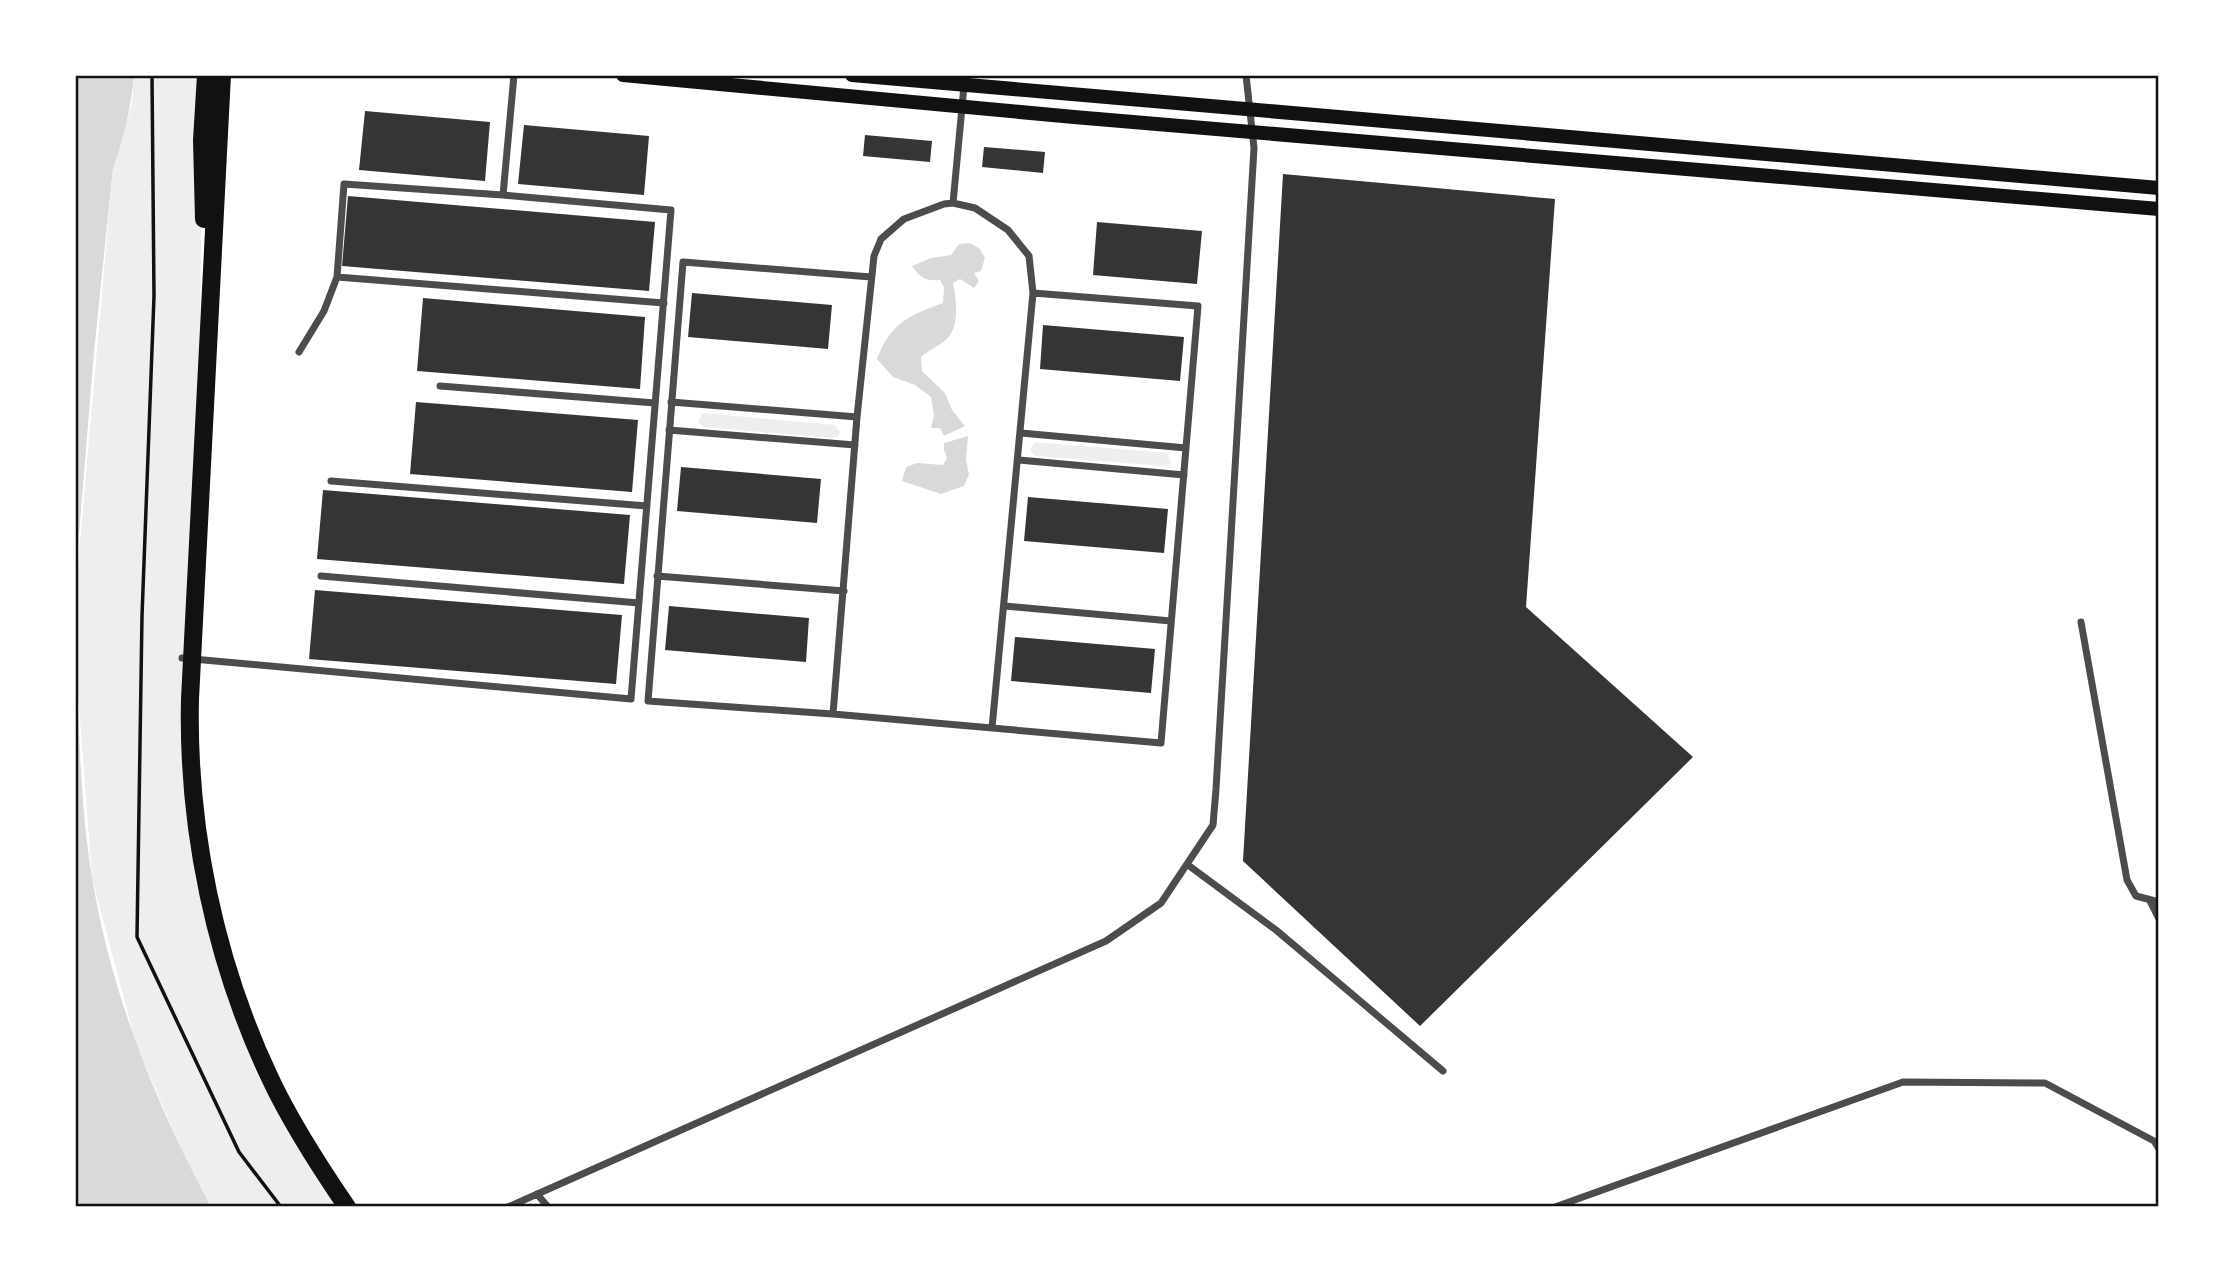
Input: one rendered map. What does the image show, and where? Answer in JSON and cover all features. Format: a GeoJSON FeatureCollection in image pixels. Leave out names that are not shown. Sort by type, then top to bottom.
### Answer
{"type":"FeatureCollection","features":[{"type":"Feature","properties":{"kind":"main road"},"geometry":{"type":"LineString","coordinates":[[206,75],[187,658],[191,770],[202,864],[222,947],[237,995],[270,1078],[298,1130],[347,1207]]}},
{"type":"Feature","properties":{"kind":"main road"},"geometry":{"type":"LineString","coordinates":[[222,75],[187,658],[179,725],[183,798],[195,879],[225,989],[256,1072],[290,1136],[334,1207]]}},
{"type":"Feature","properties":{"kind":"main road"},"geometry":{"type":"LineString","coordinates":[[623,75],[754,82],[962,108],[2159,209]]}},
{"type":"Feature","properties":{"kind":"main road"},"geometry":{"type":"LineString","coordinates":[[852,75],[2159,188]]}},
{"type":"Feature","properties":{"kind":"street"},"geometry":{"type":"LineString","coordinates":[[503,195],[514,75]]}},
{"type":"Feature","properties":{"kind":"street"},"geometry":{"type":"LineString","coordinates":[[508,1207],[1106,941],[1161,903],[1188,865],[1213,825],[1216,789],[1254,149],[1252,110],[1246,75]]}},
{"type":"Feature","properties":{"kind":"street"},"geometry":{"type":"LineString","coordinates":[[953,203],[964,86]]}},
{"type":"Feature","properties":{"kind":"street"},"geometry":{"type":"LineString","coordinates":[[299,352],[324,311],[337,277],[344,184],[671,210],[631,699]]}},
{"type":"Feature","properties":{"kind":"street"},"geometry":{"type":"LineString","coordinates":[[833,714],[857,417],[874,256],[881,239],[904,219],[921,211],[953,203],[975,208],[1008,230],[1029,256],[1033,293],[992,728]]}},
{"type":"Feature","properties":{"kind":"street"},"geometry":{"type":"LineString","coordinates":[[648,701],[684,262],[871,277]]}},
{"type":"Feature","properties":{"kind":"street"},"geometry":{"type":"LineString","coordinates":[[337,277],[664,303]]}},
{"type":"Feature","properties":{"kind":"street"},"geometry":{"type":"LineString","coordinates":[[187,658],[648,701],[833,714],[1161,743],[1198,306],[1033,293]]}},
{"type":"Feature","properties":{"kind":"street"},"geometry":{"type":"LineString","coordinates":[[440,386],[655,403]]}},
{"type":"Feature","properties":{"kind":"street"},"geometry":{"type":"LineString","coordinates":[[671,402],[857,417]]}},
{"type":"Feature","properties":{"kind":"street"},"geometry":{"type":"LineString","coordinates":[[669,430],[855,445]]}},
{"type":"Feature","properties":{"kind":"street"},"geometry":{"type":"LineString","coordinates":[[1021,433],[1186,447]]}},
{"type":"Feature","properties":{"kind":"street"},"geometry":{"type":"LineString","coordinates":[[1019,460],[1184,475]]}},
{"type":"Feature","properties":{"kind":"street"},"geometry":{"type":"LineString","coordinates":[[331,481],[647,506]]}},
{"type":"Feature","properties":{"kind":"street"},"geometry":{"type":"LineString","coordinates":[[321,576],[639,603]]}},
{"type":"Feature","properties":{"kind":"street"},"geometry":{"type":"LineString","coordinates":[[657,576],[844,591]]}},
{"type":"Feature","properties":{"kind":"street"},"geometry":{"type":"LineString","coordinates":[[1005,606],[1171,621]]}},
{"type":"Feature","properties":{"kind":"street"},"geometry":{"type":"LineString","coordinates":[[2081,622],[2127,880],[2136,896],[2155,902],[2159,919]]}},
{"type":"Feature","properties":{"kind":"street"},"geometry":{"type":"LineString","coordinates":[[1188,865],[1276,930],[1443,1071]]}},
{"type":"Feature","properties":{"kind":"street"},"geometry":{"type":"LineString","coordinates":[[1555,1207],[1903,1083],[2045,1083],[2154,1141],[2159,1149]]}},
{"type":"Feature","properties":{"kind":"street"},"geometry":{"type":"LineString","coordinates":[[2154,1141],[2159,1132]]}},
{"type":"Feature","properties":{"kind":"street"},"geometry":{"type":"LineString","coordinates":[[537,1194],[548,1207]]}},
{"type":"Feature","properties":{"kind":"path"},"geometry":{"type":"LineString","coordinates":[[152,75],[154,296],[142,616],[137,937],[239,1152],[281,1207]]}},
{"type":"Feature","properties":{"kind":"shaded area"},"geometry":{"type":"Polygon","coordinates":[[[75,75],[134,75],[127,122],[113,168],[94,352],[75,583],[75,75]]]}},
{"type":"Feature","properties":{"kind":"shaded area"},"geometry":{"type":"Polygon","coordinates":[[[134,75],[207,75],[202,140],[195,879],[256,1072],[337,1207],[211,1207],[190,1169],[136,1044],[92,878],[75,654],[75,598],[113,168],[132,104],[134,75]]]}},
{"type":"Feature","properties":{"kind":"shaded area"},"geometry":{"type":"Polygon","coordinates":[[[970,243],[980,249],[985,258],[981,271],[974,273],[979,281],[974,288],[960,279],[953,283],[956,311],[952,332],[948,338],[921,357],[922,371],[945,393],[952,410],[965,426],[944,436],[940,428],[931,428],[934,415],[931,397],[915,385],[893,377],[877,359],[895,328],[920,312],[943,303],[944,287],[940,280],[924,278],[912,266],[931,258],[951,255],[959,244],[970,243]]]}},
{"type":"Feature","properties":{"kind":"shaded area"},"geometry":{"type":"Polygon","coordinates":[[[702,413],[835,425],[840,432],[838,437],[832,438],[704,427],[698,422],[702,413]]]}},
{"type":"Feature","properties":{"kind":"shaded area"},"geometry":{"type":"Polygon","coordinates":[[[968,436],[966,460],[969,474],[964,486],[941,494],[902,481],[906,467],[917,463],[943,465],[947,458],[944,443],[968,436]]]}},
{"type":"Feature","properties":{"kind":"shaded area"},"geometry":{"type":"Polygon","coordinates":[[[1034,442],[1167,453],[1171,461],[1170,465],[1163,466],[1036,456],[1030,451],[1034,442]]]}},
{"type":"Feature","properties":{"kind":"shaded area"},"geometry":{"type":"Polygon","coordinates":[[[75,659],[88,850],[100,920],[123,1005],[138,1046],[171,1128],[211,1207],[75,1207],[75,659]]]}},
{"type":"Feature","properties":{"kind":"building"},"geometry":{"type":"Polygon","coordinates":[[[365,111],[490,122],[485,181],[359,170],[365,111]]]}},
{"type":"Feature","properties":{"kind":"building"},"geometry":{"type":"Polygon","coordinates":[[[524,125],[649,136],[644,195],[518,184],[524,125]]]}},
{"type":"Feature","properties":{"kind":"building"},"geometry":{"type":"Polygon","coordinates":[[[865,135],[932,141],[930,162],[863,156],[865,135]]]}},
{"type":"Feature","properties":{"kind":"building"},"geometry":{"type":"Polygon","coordinates":[[[984,147],[1045,152],[1043,173],[982,167],[984,147]]]}},
{"type":"Feature","properties":{"kind":"building"},"geometry":{"type":"Polygon","coordinates":[[[1283,174],[1555,199],[1526,607],[1693,757],[1420,1026],[1243,861],[1283,174]]]}},
{"type":"Feature","properties":{"kind":"building"},"geometry":{"type":"Polygon","coordinates":[[[348,196],[655,222],[649,291],[342,266],[348,196]]]}},
{"type":"Feature","properties":{"kind":"building"},"geometry":{"type":"Polygon","coordinates":[[[1097,222],[1202,231],[1197,284],[1093,275],[1097,222]]]}},
{"type":"Feature","properties":{"kind":"building"},"geometry":{"type":"Polygon","coordinates":[[[692,293],[832,305],[828,349],[688,337],[692,293]]]}},
{"type":"Feature","properties":{"kind":"building"},"geometry":{"type":"Polygon","coordinates":[[[423,298],[645,317],[640,389],[417,371],[423,298]]]}},
{"type":"Feature","properties":{"kind":"building"},"geometry":{"type":"Polygon","coordinates":[[[1043,325],[1184,337],[1180,381],[1040,369],[1043,325]]]}},
{"type":"Feature","properties":{"kind":"building"},"geometry":{"type":"Polygon","coordinates":[[[416,402],[638,420],[632,492],[410,474],[416,402]]]}},
{"type":"Feature","properties":{"kind":"building"},"geometry":{"type":"Polygon","coordinates":[[[681,467],[821,479],[817,523],[677,511],[681,467]]]}},
{"type":"Feature","properties":{"kind":"building"},"geometry":{"type":"Polygon","coordinates":[[[323,490],[630,515],[624,584],[317,559],[323,490]]]}},
{"type":"Feature","properties":{"kind":"building"},"geometry":{"type":"Polygon","coordinates":[[[1028,497],[1168,509],[1164,553],[1024,541],[1028,497]]]}},
{"type":"Feature","properties":{"kind":"building"},"geometry":{"type":"Polygon","coordinates":[[[315,590],[622,615],[616,684],[309,659],[315,590]]]}},
{"type":"Feature","properties":{"kind":"building"},"geometry":{"type":"Polygon","coordinates":[[[669,606],[809,618],[806,662],[665,650],[669,606]]]}},
{"type":"Feature","properties":{"kind":"building"},"geometry":{"type":"Polygon","coordinates":[[[1015,637],[1155,649],[1151,693],[1011,681],[1015,637]]]}}]}
